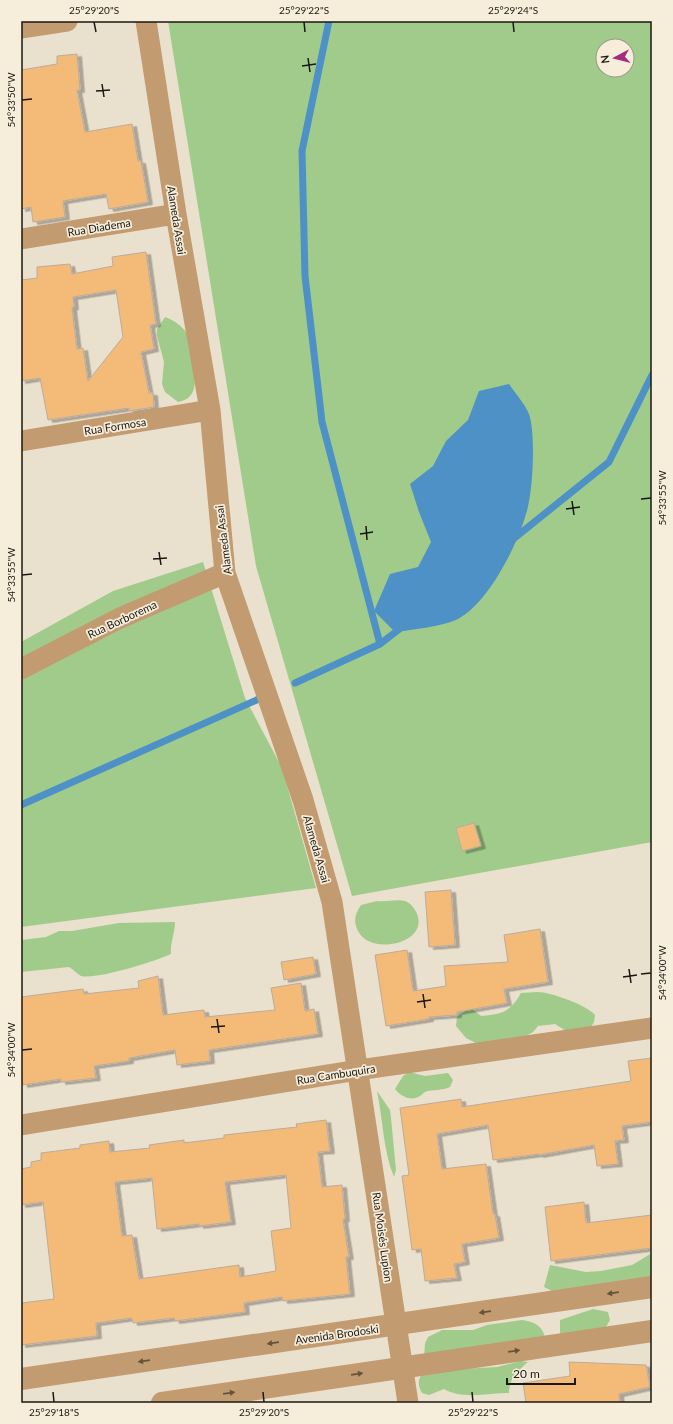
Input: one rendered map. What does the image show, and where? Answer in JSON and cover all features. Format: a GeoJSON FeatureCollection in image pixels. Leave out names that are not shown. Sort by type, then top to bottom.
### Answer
{"type":"FeatureCollection","features":[{"type":"Feature","properties":{"kind":"street"},"geometry":{"type":"LineString","coordinates":[[21,28],[68,21]]}},
{"type":"Feature","properties":{"kind":"street","name":"Alameda Assai"},"geometry":{"type":"LineString","coordinates":[[146,21],[176,214],[210,410],[225,573],[303,800],[332,902],[358,1070]]}},
{"type":"Feature","properties":{"kind":"street","name":"Rua Diadema"},"geometry":{"type":"LineString","coordinates":[[21,239],[176,214]]}},
{"type":"Feature","properties":{"kind":"street","name":"Rua Formosa"},"geometry":{"type":"LineString","coordinates":[[21,441],[210,410]]}},
{"type":"Feature","properties":{"kind":"street","name":"Rua Borborema"},"geometry":{"type":"LineString","coordinates":[[21,669],[120,618],[225,573]]}},
{"type":"Feature","properties":{"kind":"street","name":"Rua Cambuquira"},"geometry":{"type":"LineString","coordinates":[[21,1125],[358,1070],[652,1028]]}},
{"type":"Feature","properties":{"kind":"street","name":"Rua Moisés Lupion"},"geometry":{"type":"LineString","coordinates":[[358,1070],[408,1403]]}},
{"type":"Feature","properties":{"kind":"street","name":"Avenida Brodoski"},"geometry":{"type":"LineString","coordinates":[[21,1379],[652,1288]]}},
{"type":"Feature","properties":{"kind":"street"},"geometry":{"type":"LineString","coordinates":[[162,1403],[652,1331]]}},
{"type":"Feature","properties":{"kind":"green space"},"geometry":{"type":"Polygon","coordinates":[[[168,21],[652,21],[652,842],[352,896],[256,566],[168,21]]]}},
{"type":"Feature","properties":{"kind":"green space"},"geometry":{"type":"Polygon","coordinates":[[[165,317],[183,328],[188,336],[195,377],[195,384],[191,396],[186,400],[178,402],[165,392],[162,384],[164,362],[157,336],[157,329],[165,317]]]}},
{"type":"Feature","properties":{"kind":"green space"},"geometry":{"type":"Polygon","coordinates":[[[203,562],[245,698],[282,768],[316,888],[21,927],[21,642],[113,591],[203,562]]]}},
{"type":"Feature","properties":{"kind":"green space"},"geometry":{"type":"Polygon","coordinates":[[[402,900],[411,905],[417,914],[418,924],[415,933],[407,939],[385,945],[364,939],[356,927],[355,921],[357,911],[361,905],[377,901],[402,900]]]}},
{"type":"Feature","properties":{"kind":"green space"},"geometry":{"type":"Polygon","coordinates":[[[175,922],[171,954],[153,961],[112,973],[89,976],[81,976],[69,967],[21,972],[21,940],[46,937],[59,931],[72,931],[119,923],[175,922]]]}},
{"type":"Feature","properties":{"kind":"green space"},"geometry":{"type":"Polygon","coordinates":[[[538,992],[551,994],[568,1000],[591,1011],[595,1015],[594,1022],[590,1029],[569,1033],[555,1024],[538,1026],[533,1032],[526,1036],[480,1045],[466,1038],[456,1026],[457,1017],[470,1007],[481,1016],[500,1013],[509,1008],[521,993],[538,992]]]}},
{"type":"Feature","properties":{"kind":"green space"},"geometry":{"type":"Polygon","coordinates":[[[409,1072],[425,1076],[448,1073],[453,1080],[450,1087],[425,1092],[417,1098],[409,1098],[403,1096],[395,1089],[403,1076],[409,1072]]]}},
{"type":"Feature","properties":{"kind":"green space"},"geometry":{"type":"Polygon","coordinates":[[[377,1091],[390,1110],[396,1170],[394,1177],[385,1146],[377,1091]]]}},
{"type":"Feature","properties":{"kind":"green space"},"geometry":{"type":"Polygon","coordinates":[[[652,1253],[652,1280],[558,1294],[544,1287],[550,1265],[586,1272],[601,1271],[632,1265],[652,1253]]]}},
{"type":"Feature","properties":{"kind":"green space"},"geometry":{"type":"Polygon","coordinates":[[[593,1309],[608,1312],[610,1320],[606,1327],[560,1337],[560,1320],[593,1309]]]}},
{"type":"Feature","properties":{"kind":"green space"},"geometry":{"type":"Polygon","coordinates":[[[522,1320],[540,1327],[545,1337],[424,1358],[425,1343],[428,1337],[442,1330],[473,1330],[487,1325],[522,1320]]]}},
{"type":"Feature","properties":{"kind":"green space"},"geometry":{"type":"Polygon","coordinates":[[[521,1361],[528,1362],[517,1372],[511,1383],[509,1393],[467,1395],[444,1389],[429,1395],[422,1393],[419,1387],[419,1379],[424,1371],[497,1367],[521,1361]]]}},
{"type":"Feature","properties":{"kind":"water"},"geometry":{"type":"Polygon","coordinates":[[[509,384],[529,414],[533,449],[532,479],[528,505],[516,542],[490,587],[469,611],[458,619],[444,624],[395,632],[374,611],[390,574],[418,567],[431,542],[410,484],[433,466],[446,441],[468,420],[479,391],[509,384]]]}},
{"type":"Feature","properties":{"kind":"building"},"geometry":{"type":"Polygon","coordinates":[[[77,54],[80,90],[77,90],[85,132],[132,124],[138,161],[141,161],[148,202],[109,209],[106,194],[63,201],[65,217],[33,222],[31,207],[21,209],[21,70],[57,64],[57,56],[77,54]]]}},
{"type":"Feature","properties":{"kind":"building"},"geometry":{"type":"Polygon","coordinates":[[[146,252],[156,324],[150,325],[154,349],[141,352],[149,393],[153,393],[154,407],[129,411],[129,408],[48,420],[40,378],[21,381],[21,280],[37,278],[37,267],[70,264],[72,274],[113,266],[112,257],[146,252]],[[116,290],[73,297],[74,307],[72,308],[77,349],[83,348],[88,381],[123,337],[116,290]]]}},
{"type":"Feature","properties":{"kind":"building"},"geometry":{"type":"Polygon","coordinates":[[[474,823],[481,846],[462,851],[456,828],[474,823]]]}},
{"type":"Feature","properties":{"kind":"building"},"geometry":{"type":"Polygon","coordinates":[[[451,890],[455,945],[429,947],[425,892],[451,890]]]}},
{"type":"Feature","properties":{"kind":"building"},"geometry":{"type":"Polygon","coordinates":[[[540,929],[548,982],[504,989],[507,1003],[457,1012],[457,1015],[429,1017],[429,1019],[386,1026],[375,955],[407,950],[413,991],[446,986],[444,966],[508,962],[504,935],[540,929]]]}},
{"type":"Feature","properties":{"kind":"building"},"geometry":{"type":"Polygon","coordinates":[[[313,957],[316,974],[284,980],[281,962],[313,957]]]}},
{"type":"Feature","properties":{"kind":"building"},"geometry":{"type":"Polygon","coordinates":[[[158,976],[163,1015],[204,1010],[205,1017],[275,1010],[271,988],[301,983],[305,1011],[314,1009],[318,1034],[209,1050],[210,1061],[177,1065],[175,1050],[129,1058],[129,1061],[94,1066],[96,1078],[61,1082],[61,1079],[23,1085],[21,1071],[21,997],[83,989],[84,994],[139,988],[138,981],[158,976]]]}},
{"type":"Feature","properties":{"kind":"building"},"geometry":{"type":"Polygon","coordinates":[[[652,1058],[652,1122],[622,1126],[624,1140],[615,1141],[618,1164],[597,1166],[594,1145],[539,1155],[493,1160],[488,1125],[437,1134],[442,1169],[486,1164],[493,1214],[495,1214],[499,1238],[462,1244],[465,1262],[454,1264],[457,1278],[425,1281],[421,1249],[412,1250],[402,1176],[409,1175],[400,1108],[461,1099],[462,1107],[631,1081],[628,1061],[652,1058]]]}},
{"type":"Feature","properties":{"kind":"building"},"geometry":{"type":"Polygon","coordinates":[[[326,1120],[330,1151],[318,1152],[322,1187],[342,1185],[345,1219],[343,1220],[349,1257],[346,1257],[350,1294],[283,1301],[282,1297],[244,1303],[245,1312],[175,1321],[174,1318],[133,1323],[132,1318],[96,1323],[97,1336],[21,1345],[21,1303],[54,1299],[43,1202],[21,1205],[21,1169],[31,1167],[31,1162],[41,1160],[41,1153],[80,1148],[80,1145],[109,1141],[110,1152],[150,1148],[149,1145],[184,1140],[184,1143],[224,1138],[224,1135],[297,1127],[296,1124],[326,1120]],[[286,1175],[225,1182],[231,1222],[157,1229],[152,1178],[115,1182],[122,1236],[132,1235],[139,1279],[239,1265],[240,1277],[276,1271],[271,1231],[291,1228],[286,1175]]]}},
{"type":"Feature","properties":{"kind":"building"},"geometry":{"type":"Polygon","coordinates":[[[584,1202],[586,1223],[652,1215],[652,1248],[551,1261],[545,1207],[584,1202]]]}},
{"type":"Feature","properties":{"kind":"building"},"geometry":{"type":"Polygon","coordinates":[[[569,1362],[646,1365],[650,1387],[619,1394],[620,1403],[526,1403],[523,1383],[570,1376],[569,1362]]]}},
{"type":"Feature","properties":{"kind":"waterway"},"geometry":{"type":"LineString","coordinates":[[329,21],[302,151],[305,276],[322,422],[380,644]]}},
{"type":"Feature","properties":{"kind":"waterway"},"geometry":{"type":"LineString","coordinates":[[512,540],[609,462],[652,375]]}},
{"type":"Feature","properties":{"kind":"waterway"},"geometry":{"type":"LineString","coordinates":[[295,683],[380,644],[402,627]]}},
{"type":"Feature","properties":{"kind":"waterway"},"geometry":{"type":"LineString","coordinates":[[21,805],[261,698]]}}]}
